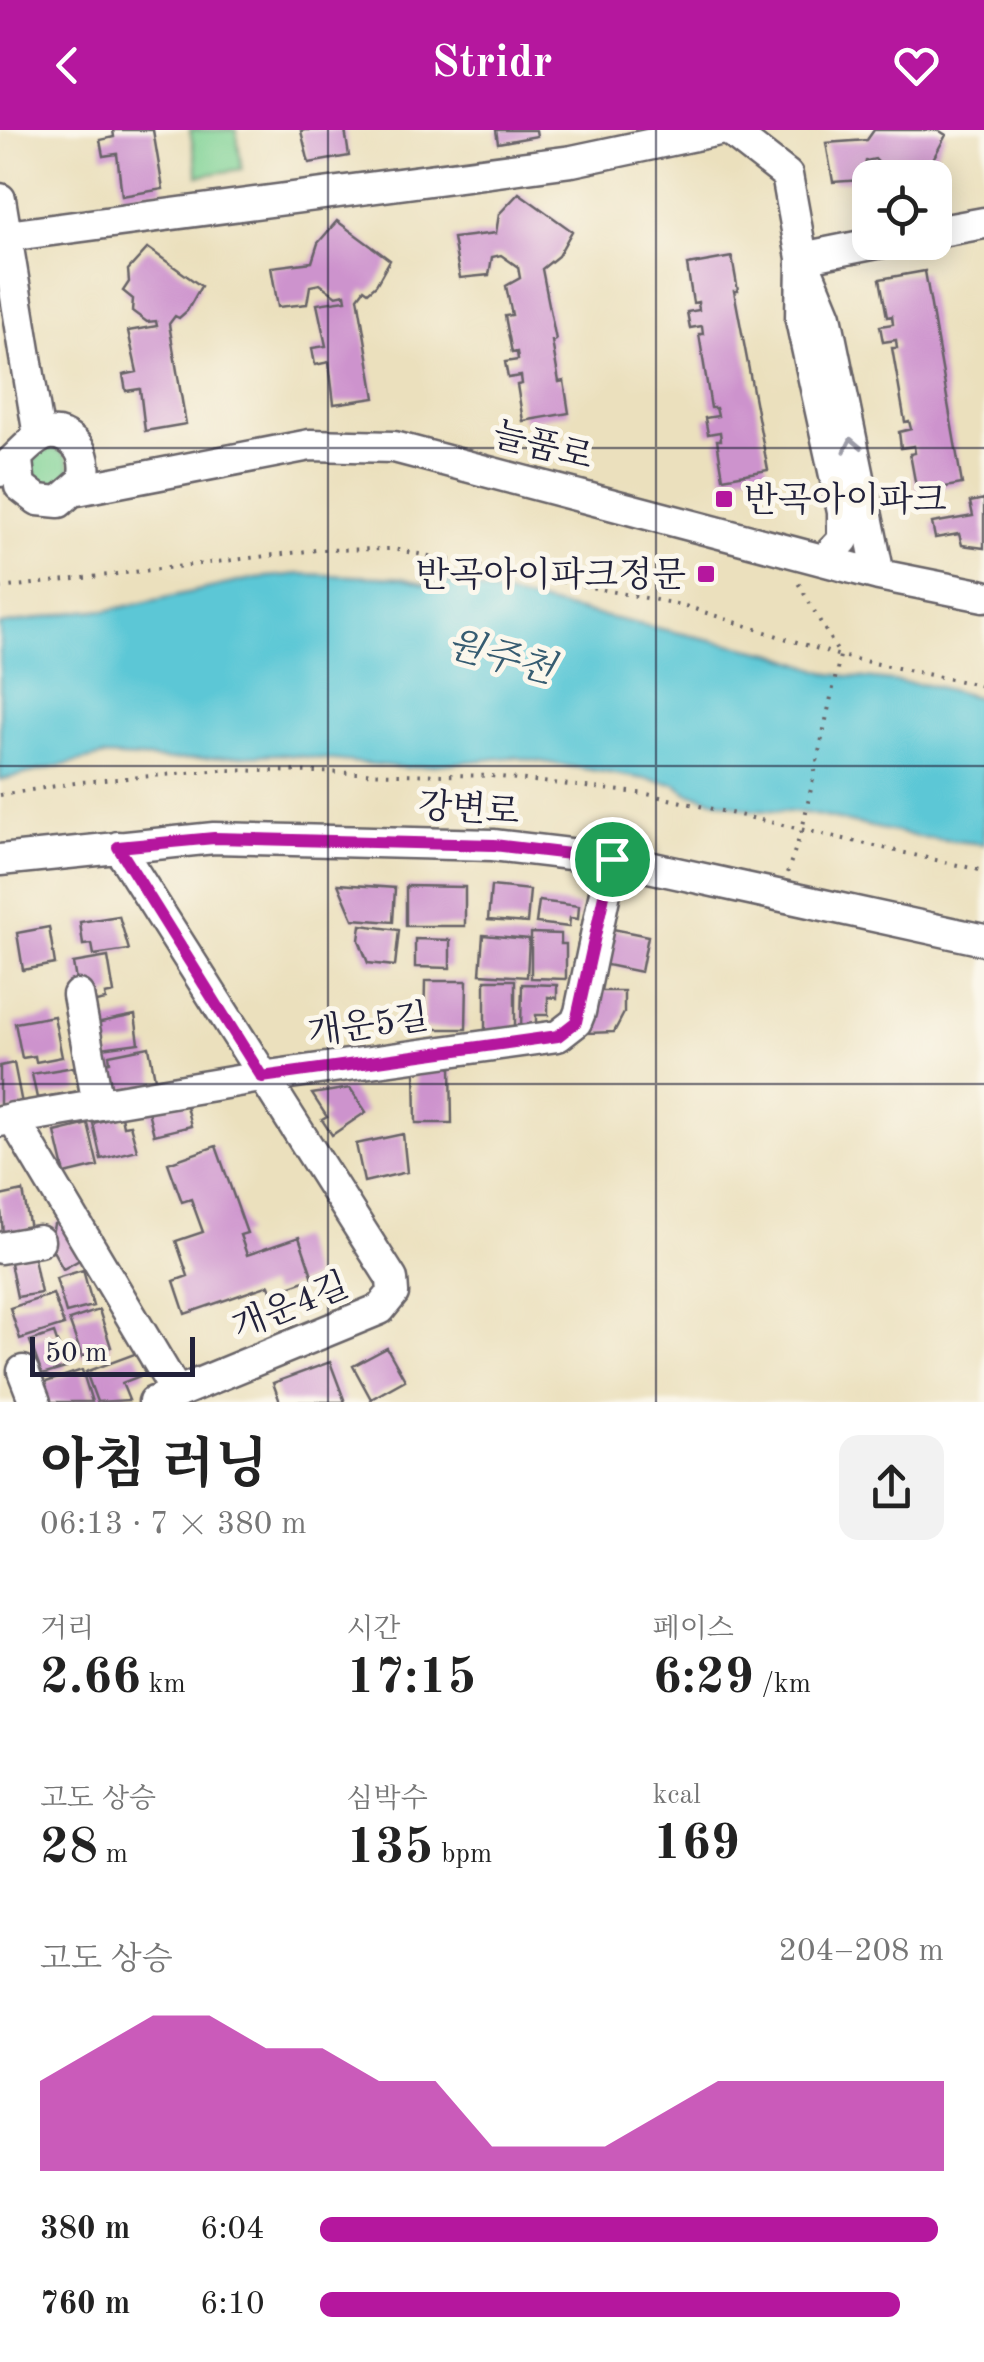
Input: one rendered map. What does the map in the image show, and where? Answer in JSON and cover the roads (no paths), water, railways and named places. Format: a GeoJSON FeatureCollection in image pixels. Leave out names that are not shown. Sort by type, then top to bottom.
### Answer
{"type":"FeatureCollection","features":[{"type":"Feature","properties":{"kind":"street"},"geometry":{"type":"LineString","coordinates":[[7,236],[572,161],[719,130]]}},
{"type":"Feature","properties":{"kind":"street"},"geometry":{"type":"LineString","coordinates":[[728,130],[787,175],[802,258],[801,320],[843,512],[843,540],[824,560]]}},
{"type":"Feature","properties":{"kind":"street"},"geometry":{"type":"LineString","coordinates":[[0,200],[40,436]]}},
{"type":"Feature","properties":{"kind":"street"},"geometry":{"type":"LineString","coordinates":[[952,229],[984,223]]}},
{"type":"Feature","properties":{"kind":"street"},"geometry":{"type":"LineString","coordinates":[[802,258],[852,248]]}},
{"type":"Feature","properties":{"kind":"street"},"geometry":{"type":"LineString","coordinates":[[802,258],[826,316],[879,575]]}},
{"type":"Feature","properties":{"kind":"street"},"geometry":{"type":"LineString","coordinates":[[40,436],[62,436],[72,442],[84,460],[83,481],[77,490],[48,503],[14,496],[20,486],[8,466],[29,442],[40,436]]}},
{"type":"Feature","properties":{"kind":"street","name":"늘품로"},"geometry":{"type":"LineString","coordinates":[[77,490],[310,445],[394,446],[879,575],[984,596]]}},
{"type":"Feature","properties":{"kind":"street"},"geometry":{"type":"LineString","coordinates":[[84,460],[153,473]]}},
{"type":"Feature","properties":{"kind":"street","name":"강변로"},"geometry":{"type":"LineString","coordinates":[[0,860],[214,838],[494,845],[612,859],[984,940]]}},
{"type":"Feature","properties":{"kind":"street"},"geometry":{"type":"LineString","coordinates":[[118,847],[262,1077]]}},
{"type":"Feature","properties":{"kind":"street","name":"개운5길"},"geometry":{"type":"LineString","coordinates":[[6,1119],[262,1077],[558,1036],[568,1031],[580,1012],[612,859]]}},
{"type":"Feature","properties":{"kind":"street"},"geometry":{"type":"LineString","coordinates":[[78,995],[98,1104]]}},
{"type":"Feature","properties":{"kind":"street","name":"개운4길"},"geometry":{"type":"LineString","coordinates":[[166,1397],[380,1309],[393,1293],[386,1263],[262,1077]]}},
{"type":"Feature","properties":{"kind":"street"},"geometry":{"type":"LineString","coordinates":[[6,1119],[166,1397]]}},
{"type":"Feature","properties":{"kind":"street"},"geometry":{"type":"LineString","coordinates":[[0,1248],[40,1241]]}},
{"type":"Feature","properties":{"kind":"street"},"geometry":{"type":"LineString","coordinates":[[23,1371],[35,1402]]}},
{"type":"Feature","properties":{"kind":"water","name":"원주천"},"geometry":{"type":"Polygon","coordinates":[[[300,574],[402,578],[433,587],[447,582],[775,654],[830,674],[934,686],[984,699],[984,844],[919,837],[806,813],[751,810],[688,793],[675,784],[513,757],[406,768],[279,754],[174,760],[103,756],[0,780],[0,625],[82,611],[105,611],[256,578],[300,574]]]}},
{"type":"Feature","properties":{"kind":"place","name":"반곡아이파크"},"geometry":{"type":"Point","coordinates":[724,499]}},
{"type":"Feature","properties":{"kind":"place","name":"반곡아이파크정문"},"geometry":{"type":"Point","coordinates":[706,574]}}]}
